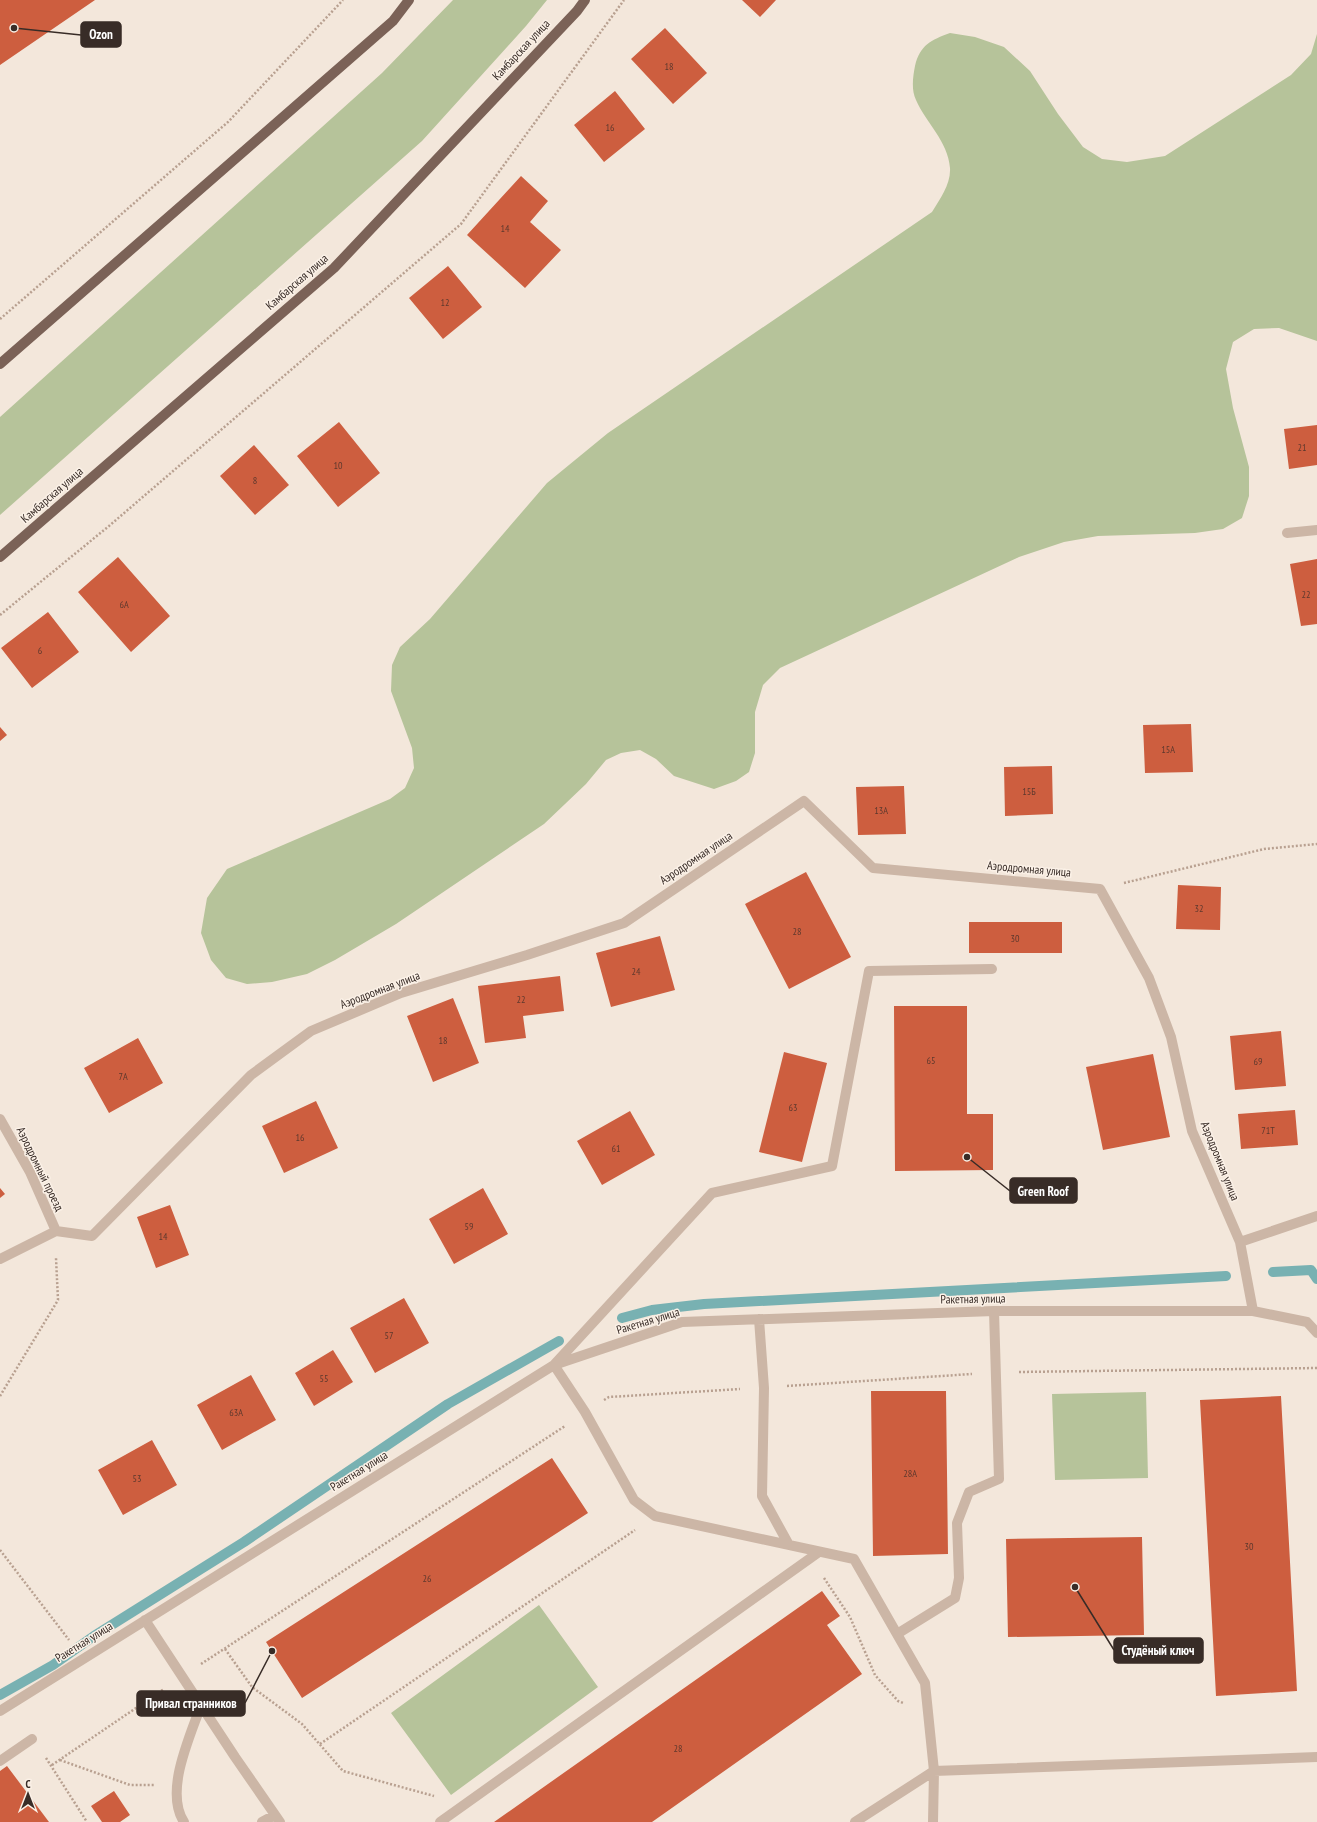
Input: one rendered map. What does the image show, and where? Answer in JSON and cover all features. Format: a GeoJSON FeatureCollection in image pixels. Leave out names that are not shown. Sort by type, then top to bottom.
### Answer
{"type":"FeatureCollection","features":[{"type":"Feature","properties":{"kind":"main road"},"geometry":{"type":"LineString","coordinates":[[0,364],[393,21],[409,0]]}},
{"type":"Feature","properties":{"kind":"main road","name":"Камбарская улица"},"geometry":{"type":"LineString","coordinates":[[0,557],[334,268],[585,0]]}},
{"type":"Feature","properties":{"kind":"street"},"geometry":{"type":"LineString","coordinates":[[1287,533],[1317,530]]}},
{"type":"Feature","properties":{"kind":"street","name":"Аэродромная улица"},"geometry":{"type":"LineString","coordinates":[[56,1231],[92,1236],[251,1075],[311,1032],[401,993],[528,955],[624,923],[804,801],[873,868],[1100,889],[1152,985],[1171,1037],[1192,1131],[1240,1242]]}},
{"type":"Feature","properties":{"kind":"street"},"geometry":{"type":"LineString","coordinates":[[933,1822],[934,1771],[925,1683],[854,1559],[655,1516],[634,1500],[585,1412],[554,1365],[712,1193],[832,1166],[869,971],[992,969]]}},
{"type":"Feature","properties":{"kind":"street","name":"Аэродромный проезд"},"geometry":{"type":"LineString","coordinates":[[0,1119],[30,1172],[56,1231]]}},
{"type":"Feature","properties":{"kind":"street"},"geometry":{"type":"LineString","coordinates":[[1253,1311],[1240,1242],[1317,1216]]}},
{"type":"Feature","properties":{"kind":"street"},"geometry":{"type":"LineString","coordinates":[[0,1259],[56,1231]]}},
{"type":"Feature","properties":{"kind":"street"},"geometry":{"type":"LineString","coordinates":[[897,1634],[955,1598],[959,1578],[957,1523],[969,1492],[999,1479],[994,1311]]}},
{"type":"Feature","properties":{"kind":"street","name":"Ракетная улица"},"geometry":{"type":"LineString","coordinates":[[0,1711],[554,1365],[682,1322],[994,1311],[1253,1311],[1307,1322],[1317,1333]]}},
{"type":"Feature","properties":{"kind":"street"},"geometry":{"type":"LineString","coordinates":[[759,1319],[764,1388],[762,1496],[790,1545]]}},
{"type":"Feature","properties":{"kind":"street"},"geometry":{"type":"LineString","coordinates":[[440,1822],[819,1552]]}},
{"type":"Feature","properties":{"kind":"street"},"geometry":{"type":"LineString","coordinates":[[145,1620],[277,1818],[262,1822]]}},
{"type":"Feature","properties":{"kind":"street"},"geometry":{"type":"LineString","coordinates":[[184,1822],[176,1797],[179,1770],[201,1705]]}},
{"type":"Feature","properties":{"kind":"street"},"geometry":{"type":"LineString","coordinates":[[0,1761],[32,1739]]}},
{"type":"Feature","properties":{"kind":"street"},"geometry":{"type":"LineString","coordinates":[[855,1822],[934,1771],[1317,1757]]}},
{"type":"Feature","properties":{"kind":"path"},"geometry":{"type":"LineString","coordinates":[[0,319],[228,122],[343,0]]}},
{"type":"Feature","properties":{"kind":"path"},"geometry":{"type":"LineString","coordinates":[[0,615],[109,526],[461,224],[624,0]]}},
{"type":"Feature","properties":{"kind":"path"},"geometry":{"type":"LineString","coordinates":[[1100,889],[1264,849],[1317,844]]}},
{"type":"Feature","properties":{"kind":"path"},"geometry":{"type":"LineString","coordinates":[[0,1396],[58,1300],[56,1231]]}},
{"type":"Feature","properties":{"kind":"path"},"geometry":{"type":"LineString","coordinates":[[52,1765],[182,1677],[585,1412],[609,1398],[996,1373],[1317,1368]]}},
{"type":"Feature","properties":{"kind":"path"},"geometry":{"type":"LineString","coordinates":[[320,1744],[655,1516]]}},
{"type":"Feature","properties":{"kind":"path"},"geometry":{"type":"LineString","coordinates":[[0,1550],[83,1658]]}},
{"type":"Feature","properties":{"kind":"path"},"geometry":{"type":"LineString","coordinates":[[784,1577],[825,1578],[850,1617],[875,1675],[898,1701],[928,1712]]}},
{"type":"Feature","properties":{"kind":"path"},"geometry":{"type":"LineString","coordinates":[[225,1649],[252,1687],[302,1724],[343,1771],[435,1796]]}},
{"type":"Feature","properties":{"kind":"path"},"geometry":{"type":"LineString","coordinates":[[32,1739],[52,1765],[87,1822]]}},
{"type":"Feature","properties":{"kind":"path"},"geometry":{"type":"LineString","coordinates":[[60,1760],[130,1785],[178,1784]]}},
{"type":"Feature","properties":{"kind":"green space"},"geometry":{"type":"Polygon","coordinates":[[[453,0],[547,0],[526,26],[422,141],[0,515],[0,417],[382,73],[453,0]]]}},
{"type":"Feature","properties":{"kind":"green space"},"geometry":{"type":"Polygon","coordinates":[[[950,33],[975,37],[1004,47],[1030,71],[1058,114],[1083,147],[1102,159],[1127,162],[1165,156],[1291,75],[1311,54],[1317,34],[1317,341],[1279,328],[1254,329],[1233,342],[1226,369],[1233,408],[1249,467],[1249,496],[1242,518],[1223,529],[1195,533],[1098,536],[1064,542],[1019,557],[780,668],[763,685],[755,712],[755,753],[749,772],[736,781],[714,789],[674,776],[656,759],[640,750],[621,753],[606,760],[586,784],[544,824],[396,924],[335,960],[307,974],[272,982],[247,984],[226,978],[211,960],[201,933],[207,898],[227,869],[390,799],[405,788],[414,768],[412,748],[391,691],[392,665],[400,647],[430,619],[547,483],[608,433],[932,212],[947,186],[950,168],[945,149],[941,141],[914,96],[913,79],[917,59],[923,48],[937,38],[950,33]]]}},
{"type":"Feature","properties":{"kind":"green space"},"geometry":{"type":"Polygon","coordinates":[[[1146,1392],[1148,1478],[1055,1480],[1052,1394],[1146,1392]]]}},
{"type":"Feature","properties":{"kind":"green space"},"geometry":{"type":"Polygon","coordinates":[[[539,1605],[598,1687],[451,1795],[391,1713],[539,1605]]]}},
{"type":"Feature","properties":{"kind":"building"},"geometry":{"type":"Polygon","coordinates":[[[0,0],[95,0],[0,65],[0,0]]]}},
{"type":"Feature","properties":{"kind":"building"},"geometry":{"type":"Polygon","coordinates":[[[742,0],[776,0],[760,17],[742,0]]]}},
{"type":"Feature","properties":{"kind":"building"},"geometry":{"type":"Polygon","coordinates":[[[665,28],[707,73],[673,104],[631,59],[665,28]]]}},
{"type":"Feature","properties":{"kind":"building"},"geometry":{"type":"Polygon","coordinates":[[[615,91],[645,129],[604,162],[574,125],[615,91]]]}},
{"type":"Feature","properties":{"kind":"building"},"geometry":{"type":"Polygon","coordinates":[[[521,176],[548,201],[530,222],[561,250],[525,288],[467,235],[521,176]]]}},
{"type":"Feature","properties":{"kind":"building"},"geometry":{"type":"Polygon","coordinates":[[[448,266],[482,307],[443,339],[409,298],[448,266]]]}},
{"type":"Feature","properties":{"kind":"building"},"geometry":{"type":"Polygon","coordinates":[[[339,422],[380,473],[338,507],[297,456],[339,422]]]}},
{"type":"Feature","properties":{"kind":"building"},"geometry":{"type":"Polygon","coordinates":[[[1317,425],[1317,465],[1289,469],[1284,429],[1317,425]]]}},
{"type":"Feature","properties":{"kind":"building"},"geometry":{"type":"Polygon","coordinates":[[[254,445],[289,485],[255,515],[220,476],[254,445]]]}},
{"type":"Feature","properties":{"kind":"building"},"geometry":{"type":"Polygon","coordinates":[[[118,557],[170,616],[131,652],[78,592],[118,557]]]}},
{"type":"Feature","properties":{"kind":"building"},"geometry":{"type":"Polygon","coordinates":[[[1317,559],[1317,624],[1301,626],[1290,564],[1317,559]]]}},
{"type":"Feature","properties":{"kind":"building"},"geometry":{"type":"Polygon","coordinates":[[[48,612],[79,652],[32,688],[1,648],[48,612]]]}},
{"type":"Feature","properties":{"kind":"building"},"geometry":{"type":"Polygon","coordinates":[[[1191,724],[1193,772],[1145,773],[1143,725],[1191,724]]]}},
{"type":"Feature","properties":{"kind":"building"},"geometry":{"type":"Polygon","coordinates":[[[0,727],[7,735],[0,741],[0,727]]]}},
{"type":"Feature","properties":{"kind":"building"},"geometry":{"type":"Polygon","coordinates":[[[1052,766],[1053,814],[1005,816],[1004,767],[1052,766]]]}},
{"type":"Feature","properties":{"kind":"building"},"geometry":{"type":"Polygon","coordinates":[[[904,786],[906,834],[858,835],[856,787],[904,786]]]}},
{"type":"Feature","properties":{"kind":"building"},"geometry":{"type":"Polygon","coordinates":[[[806,872],[851,957],[789,989],[745,904],[806,872]]]}},
{"type":"Feature","properties":{"kind":"building"},"geometry":{"type":"Polygon","coordinates":[[[1178,885],[1221,887],[1220,930],[1176,929],[1178,885]]]}},
{"type":"Feature","properties":{"kind":"building"},"geometry":{"type":"Polygon","coordinates":[[[969,922],[1062,922],[1062,953],[969,953],[969,922]]]}},
{"type":"Feature","properties":{"kind":"building"},"geometry":{"type":"Polygon","coordinates":[[[660,936],[675,990],[611,1007],[596,953],[660,936]]]}},
{"type":"Feature","properties":{"kind":"building"},"geometry":{"type":"Polygon","coordinates":[[[560,976],[564,1011],[523,1016],[526,1038],[485,1043],[478,986],[560,976]]]}},
{"type":"Feature","properties":{"kind":"building"},"geometry":{"type":"Polygon","coordinates":[[[453,998],[479,1063],[433,1082],[407,1016],[453,998]]]}},
{"type":"Feature","properties":{"kind":"building"},"geometry":{"type":"Polygon","coordinates":[[[894,1006],[967,1006],[967,1114],[993,1114],[993,1170],[895,1171],[894,1006]]]}},
{"type":"Feature","properties":{"kind":"building"},"geometry":{"type":"Polygon","coordinates":[[[1281,1031],[1286,1086],[1235,1090],[1230,1036],[1281,1031]]]}},
{"type":"Feature","properties":{"kind":"building"},"geometry":{"type":"Polygon","coordinates":[[[138,1038],[163,1083],[109,1113],[84,1068],[138,1038]]]}},
{"type":"Feature","properties":{"kind":"building"},"geometry":{"type":"Polygon","coordinates":[[[784,1052],[827,1063],[802,1162],[759,1152],[784,1052]]]}},
{"type":"Feature","properties":{"kind":"building"},"geometry":{"type":"Polygon","coordinates":[[[1153,1054],[1170,1137],[1103,1150],[1086,1067],[1153,1054]]]}},
{"type":"Feature","properties":{"kind":"building"},"geometry":{"type":"Polygon","coordinates":[[[316,1101],[338,1148],[284,1173],[262,1126],[316,1101]]]}},
{"type":"Feature","properties":{"kind":"building"},"geometry":{"type":"Polygon","coordinates":[[[1295,1110],[1298,1145],[1241,1149],[1238,1114],[1295,1110]]]}},
{"type":"Feature","properties":{"kind":"building"},"geometry":{"type":"Polygon","coordinates":[[[630,1111],[655,1155],[602,1185],[577,1141],[630,1111]]]}},
{"type":"Feature","properties":{"kind":"building"},"geometry":{"type":"Polygon","coordinates":[[[0,1188],[5,1194],[0,1198],[0,1188]]]}},
{"type":"Feature","properties":{"kind":"building"},"geometry":{"type":"Polygon","coordinates":[[[483,1188],[508,1234],[454,1264],[429,1219],[483,1188]]]}},
{"type":"Feature","properties":{"kind":"building"},"geometry":{"type":"Polygon","coordinates":[[[170,1205],[189,1255],[156,1268],[137,1217],[170,1205]]]}},
{"type":"Feature","properties":{"kind":"building"},"geometry":{"type":"Polygon","coordinates":[[[404,1298],[429,1343],[375,1373],[350,1328],[404,1298]]]}},
{"type":"Feature","properties":{"kind":"building"},"geometry":{"type":"Polygon","coordinates":[[[333,1350],[353,1382],[314,1406],[295,1373],[333,1350]]]}},
{"type":"Feature","properties":{"kind":"building"},"geometry":{"type":"Polygon","coordinates":[[[251,1375],[276,1420],[222,1450],[197,1405],[251,1375]]]}},
{"type":"Feature","properties":{"kind":"building"},"geometry":{"type":"Polygon","coordinates":[[[871,1391],[946,1391],[948,1554],[873,1556],[871,1391]]]}},
{"type":"Feature","properties":{"kind":"building"},"geometry":{"type":"Polygon","coordinates":[[[1281,1396],[1297,1691],[1216,1696],[1200,1400],[1281,1396]]]}},
{"type":"Feature","properties":{"kind":"building"},"geometry":{"type":"Polygon","coordinates":[[[152,1440],[177,1485],[123,1515],[98,1470],[152,1440]]]}},
{"type":"Feature","properties":{"kind":"building"},"geometry":{"type":"Polygon","coordinates":[[[552,1458],[588,1513],[302,1698],[266,1642],[552,1458]]]}},
{"type":"Feature","properties":{"kind":"building"},"geometry":{"type":"Polygon","coordinates":[[[1142,1537],[1144,1635],[1008,1637],[1006,1539],[1142,1537]]]}},
{"type":"Feature","properties":{"kind":"building"},"geometry":{"type":"Polygon","coordinates":[[[822,1591],[840,1616],[827,1625],[862,1674],[652,1822],[494,1822],[822,1591]]]}},
{"type":"Feature","properties":{"kind":"building"},"geometry":{"type":"Polygon","coordinates":[[[7,1766],[49,1822],[0,1822],[0,1771],[7,1766]]]}},
{"type":"Feature","properties":{"kind":"building"},"geometry":{"type":"Polygon","coordinates":[[[114,1791],[130,1815],[120,1822],[102,1822],[91,1806],[114,1791]]]}},
{"type":"Feature","properties":{"kind":"waterway"},"geometry":{"type":"LineString","coordinates":[[1273,1272],[1311,1270],[1317,1279]]}},
{"type":"Feature","properties":{"kind":"waterway"},"geometry":{"type":"LineString","coordinates":[[622,1318],[652,1310],[704,1304],[1226,1276]]}},
{"type":"Feature","properties":{"kind":"waterway"},"geometry":{"type":"LineString","coordinates":[[0,1695],[53,1665],[94,1636],[244,1542],[448,1404],[559,1341]]}},
{"type":"Feature","properties":{"kind":"place","name":"Ozon"},"geometry":{"type":"Point","coordinates":[14,28]}},
{"type":"Feature","properties":{"kind":"place","name":"Green Roof"},"geometry":{"type":"Point","coordinates":[967,1157]}},
{"type":"Feature","properties":{"kind":"place","name":"Студёный ключ"},"geometry":{"type":"Point","coordinates":[1075,1587]}},
{"type":"Feature","properties":{"kind":"place","name":"Привал странников"},"geometry":{"type":"Point","coordinates":[272,1651]}}]}
